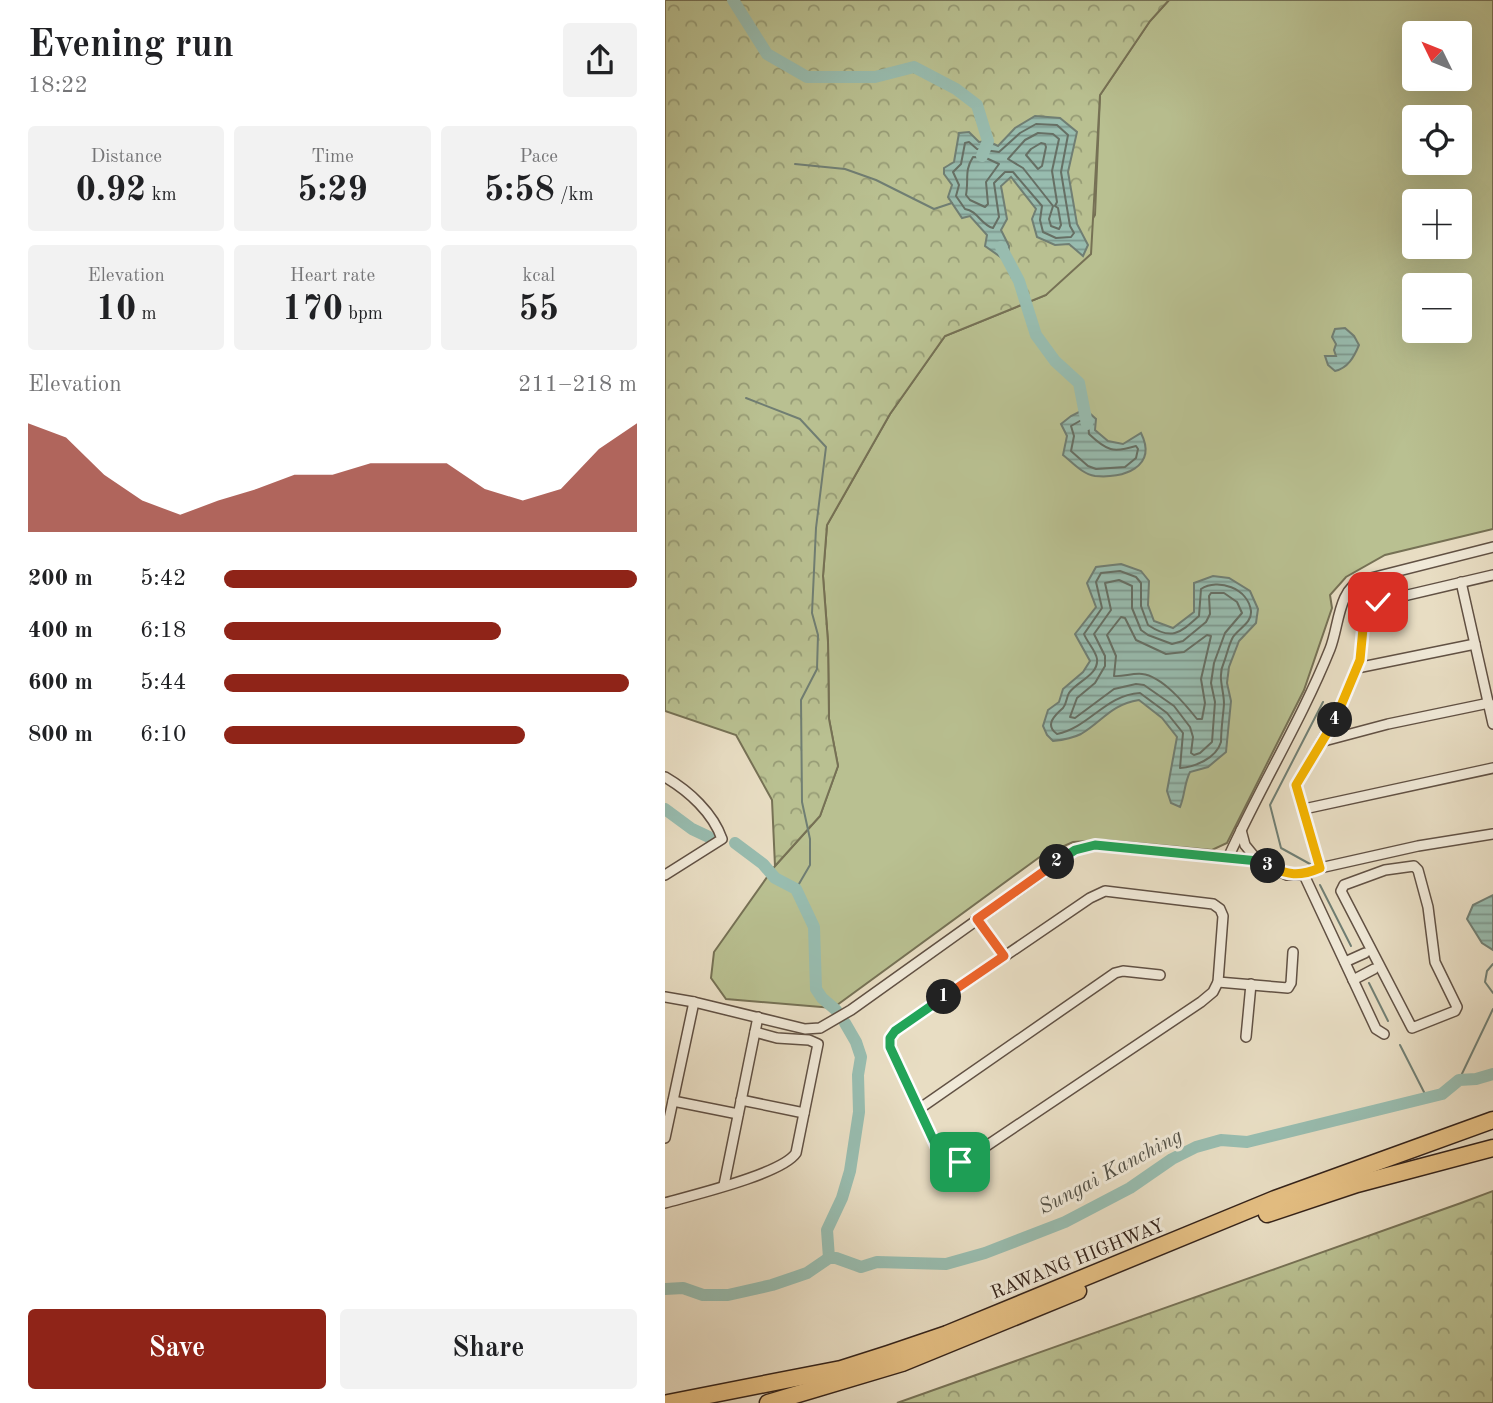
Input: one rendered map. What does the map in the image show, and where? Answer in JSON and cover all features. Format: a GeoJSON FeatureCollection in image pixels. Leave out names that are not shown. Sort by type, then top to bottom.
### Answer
{"type":"FeatureCollection","features":[{"type":"Feature","properties":{"kind":"highway","name":"RAWANG HIGHWAY"},"geometry":{"type":"LineString","coordinates":[[668,1403],[841,1369],[947,1334],[1275,1199],[1493,1120]]}},
{"type":"Feature","properties":{"kind":"highway","name":"RAWANG HIGHWAY"},"geometry":{"type":"LineString","coordinates":[[768,1403],[927,1354],[1303,1201],[1493,1148]]}},
{"type":"Feature","properties":{"kind":"highway"},"geometry":{"type":"LineString","coordinates":[[781,1403],[800,1394]]}},
{"type":"Feature","properties":{"kind":"street"},"geometry":{"type":"LineString","coordinates":[[1228,858],[1313,692],[1334,639],[1347,590],[1354,582],[1363,579],[1493,547]]}},
{"type":"Feature","properties":{"kind":"street"},"geometry":{"type":"LineString","coordinates":[[1320,868],[1296,785],[1324,741],[1357,668],[1364,618],[1378,602],[1493,575]]}},
{"type":"Feature","properties":{"kind":"street"},"geometry":{"type":"LineString","coordinates":[[1461,582],[1493,724]]}},
{"type":"Feature","properties":{"kind":"street"},"geometry":{"type":"LineString","coordinates":[[1357,668],[1475,643]]}},
{"type":"Feature","properties":{"kind":"street"},"geometry":{"type":"LineString","coordinates":[[1324,741],[1388,724],[1489,703]]}},
{"type":"Feature","properties":{"kind":"street"},"geometry":{"type":"LineString","coordinates":[[1304,809],[1493,768]]}},
{"type":"Feature","properties":{"kind":"street"},"geometry":{"type":"LineString","coordinates":[[665,777],[706,811],[717,824],[722,839],[665,875]]}},
{"type":"Feature","properties":{"kind":"street"},"geometry":{"type":"LineString","coordinates":[[1241,829],[1245,845],[1258,861]]}},
{"type":"Feature","properties":{"kind":"street"},"geometry":{"type":"LineString","coordinates":[[665,994],[805,1029],[820,1028],[851,1010],[1075,850],[1095,845],[1258,861],[1287,875],[1304,875],[1320,868],[1418,846],[1493,834]]}},
{"type":"Feature","properties":{"kind":"street"},"geometry":{"type":"LineString","coordinates":[[1414,866],[1419,870],[1428,906],[1435,962],[1457,1007],[1455,1011],[1410,1027],[1341,891],[1344,885],[1385,870],[1414,866]]}},
{"type":"Feature","properties":{"kind":"street"},"geometry":{"type":"LineString","coordinates":[[1304,875],[1376,1029],[1384,1034]]}},
{"type":"Feature","properties":{"kind":"street"},"geometry":{"type":"LineString","coordinates":[[1105,891],[1213,904],[1220,909],[1223,916],[1218,982],[1213,992],[960,1162],[944,1157],[938,1150],[890,1047],[890,1038],[895,1031],[1004,956],[1090,898],[1105,891]]}},
{"type":"Feature","properties":{"kind":"street"},"geometry":{"type":"LineString","coordinates":[[977,919],[1004,956]]}},
{"type":"Feature","properties":{"kind":"street"},"geometry":{"type":"LineString","coordinates":[[1218,982],[1289,988],[1293,952]]}},
{"type":"Feature","properties":{"kind":"street"},"geometry":{"type":"LineString","coordinates":[[1345,962],[1362,954],[1372,970],[1353,980]]}},
{"type":"Feature","properties":{"kind":"street"},"geometry":{"type":"LineString","coordinates":[[919,1109],[1115,973],[1123,971],[1160,975]]}},
{"type":"Feature","properties":{"kind":"street"},"geometry":{"type":"LineString","coordinates":[[1246,1037],[1251,985]]}},
{"type":"Feature","properties":{"kind":"street"},"geometry":{"type":"LineString","coordinates":[[665,1138],[694,1002]]}},
{"type":"Feature","properties":{"kind":"street"},"geometry":{"type":"LineString","coordinates":[[724,1185],[758,1017]]}},
{"type":"Feature","properties":{"kind":"street"},"geometry":{"type":"LineString","coordinates":[[665,1203],[789,1161],[796,1153],[818,1044],[809,1040],[785,1039],[755,1032]]}},
{"type":"Feature","properties":{"kind":"street"},"geometry":{"type":"LineString","coordinates":[[741,1100],[804,1112]]}},
{"type":"Feature","properties":{"kind":"street"},"geometry":{"type":"LineString","coordinates":[[673,1101],[739,1114]]}},
{"type":"Feature","properties":{"kind":"green space"},"geometry":{"type":"Polygon","coordinates":[[[665,0],[1169,0],[1150,21],[1100,95],[1091,254],[1046,295],[945,336],[890,414],[827,525],[823,576],[828,642],[829,719],[838,766],[820,816],[775,866],[772,800],[736,735],[665,711],[665,0]]]}},
{"type":"Feature","properties":{"kind":"green space"},"geometry":{"type":"Polygon","coordinates":[[[1169,0],[1493,0],[1493,529],[1385,555],[1346,577],[1330,595],[1332,608],[1304,690],[1227,843],[1212,850],[1105,840],[1073,842],[1041,856],[833,1008],[726,999],[711,978],[714,952],[775,866],[820,816],[838,766],[829,719],[828,642],[823,576],[827,525],[890,414],[945,336],[1046,295],[1095,215],[1100,95],[1150,21],[1169,0]]]}},
{"type":"Feature","properties":{"kind":"green space"},"geometry":{"type":"Polygon","coordinates":[[[1493,1191],[1493,1403],[897,1403],[1461,1203],[1493,1191]]]}},
{"type":"Feature","properties":{"kind":"water"},"geometry":{"type":"Polygon","coordinates":[[[1035,116],[1060,118],[1077,132],[1068,172],[1077,224],[1088,245],[1083,256],[1069,244],[1055,245],[1037,237],[1032,219],[1036,209],[1011,177],[1001,186],[1007,219],[1001,230],[1009,246],[1008,259],[985,246],[987,235],[970,216],[962,218],[948,197],[952,185],[944,174],[944,168],[954,162],[959,133],[969,132],[979,142],[988,141],[998,146],[1015,128],[1035,116]]]}},
{"type":"Feature","properties":{"kind":"water"},"geometry":{"type":"Polygon","coordinates":[[[1345,328],[1359,345],[1350,361],[1335,371],[1328,365],[1325,356],[1336,356],[1336,344],[1332,337],[1335,329],[1345,328]]]}},
{"type":"Feature","properties":{"kind":"water"},"geometry":{"type":"Polygon","coordinates":[[[1085,409],[1096,419],[1095,430],[1108,441],[1123,444],[1141,433],[1145,454],[1135,468],[1116,475],[1095,476],[1082,470],[1063,455],[1067,436],[1061,424],[1085,409]]]}},
{"type":"Feature","properties":{"kind":"water"},"geometry":{"type":"Polygon","coordinates":[[[1121,564],[1141,571],[1149,581],[1148,605],[1154,621],[1173,628],[1194,612],[1194,583],[1213,576],[1229,578],[1250,591],[1258,609],[1256,623],[1239,641],[1229,667],[1227,683],[1231,701],[1226,752],[1208,767],[1190,772],[1180,807],[1171,803],[1167,791],[1177,737],[1162,718],[1139,700],[1121,705],[1089,729],[1071,738],[1053,741],[1043,726],[1048,710],[1059,702],[1063,689],[1083,672],[1090,661],[1075,634],[1096,607],[1087,583],[1096,567],[1121,564]]]}},
{"type":"Feature","properties":{"kind":"water"},"geometry":{"type":"Polygon","coordinates":[[[1493,895],[1493,950],[1482,943],[1467,919],[1473,905],[1493,895]]]}},
{"type":"Feature","properties":{"kind":"waterway"},"geometry":{"type":"LineString","coordinates":[[733,0],[767,54],[807,77],[875,77],[914,67],[956,89],[977,105],[988,141],[982,156]]}},
{"type":"Feature","properties":{"kind":"waterway"},"geometry":{"type":"LineString","coordinates":[[795,164],[845,169],[876,180],[934,209],[952,203]]}},
{"type":"Feature","properties":{"kind":"waterway"},"geometry":{"type":"LineString","coordinates":[[1001,247],[1019,281],[1036,335],[1055,361],[1079,383],[1087,424]]}},
{"type":"Feature","properties":{"kind":"waterway"},"geometry":{"type":"LineString","coordinates":[[746,398],[800,419],[826,447],[816,528],[812,613],[818,635],[817,669],[801,700],[802,802],[810,839],[810,865],[796,889]]}},
{"type":"Feature","properties":{"kind":"waterway"},"geometry":{"type":"LineString","coordinates":[[1310,864],[1281,848],[1270,805],[1323,702]]}},
{"type":"Feature","properties":{"kind":"waterway"},"geometry":{"type":"LineString","coordinates":[[665,809],[692,829],[709,837]]}},
{"type":"Feature","properties":{"kind":"waterway"},"geometry":{"type":"LineString","coordinates":[[735,843],[763,864],[775,878],[796,889],[814,927],[816,989],[836,1010]]}},
{"type":"Feature","properties":{"kind":"waterway"},"geometry":{"type":"LineString","coordinates":[[1320,885],[1351,946]]}},
{"type":"Feature","properties":{"kind":"waterway"},"geometry":{"type":"LineString","coordinates":[[1493,964],[1487,971],[1485,982],[1493,993]]}},
{"type":"Feature","properties":{"kind":"waterway"},"geometry":{"type":"LineString","coordinates":[[1369,983],[1388,1021]]}},
{"type":"Feature","properties":{"kind":"waterway"},"geometry":{"type":"LineString","coordinates":[[1459,1080],[1493,1009]]}},
{"type":"Feature","properties":{"kind":"waterway"},"geometry":{"type":"LineString","coordinates":[[829,1258],[827,1230],[842,1198],[850,1171],[859,1112],[858,1075],[861,1057],[845,1023]]}},
{"type":"Feature","properties":{"kind":"waterway"},"geometry":{"type":"LineString","coordinates":[[1400,1045],[1427,1098]]}},
{"type":"Feature","properties":{"kind":"waterway","name":"Sungai Kanching"},"geometry":{"type":"LineString","coordinates":[[665,1289],[683,1288],[703,1295],[728,1295],[772,1285],[807,1273],[829,1258],[861,1267],[877,1262],[946,1264],[985,1253],[1065,1222],[1130,1188],[1172,1159],[1196,1147],[1221,1140],[1247,1142],[1442,1094],[1459,1080],[1493,1074]]}},
{"type":"Feature","properties":{"kind":"route"},"geometry":{"type":"LineString","coordinates":[[960,1162],[950,1161],[938,1150],[890,1047],[890,1038],[895,1031],[1004,956],[977,919],[1075,850],[1095,845],[1258,861],[1287,875],[1304,875],[1320,868],[1296,785],[1324,741],[1339,711],[1360,660],[1364,618],[1378,602]]}}]}
